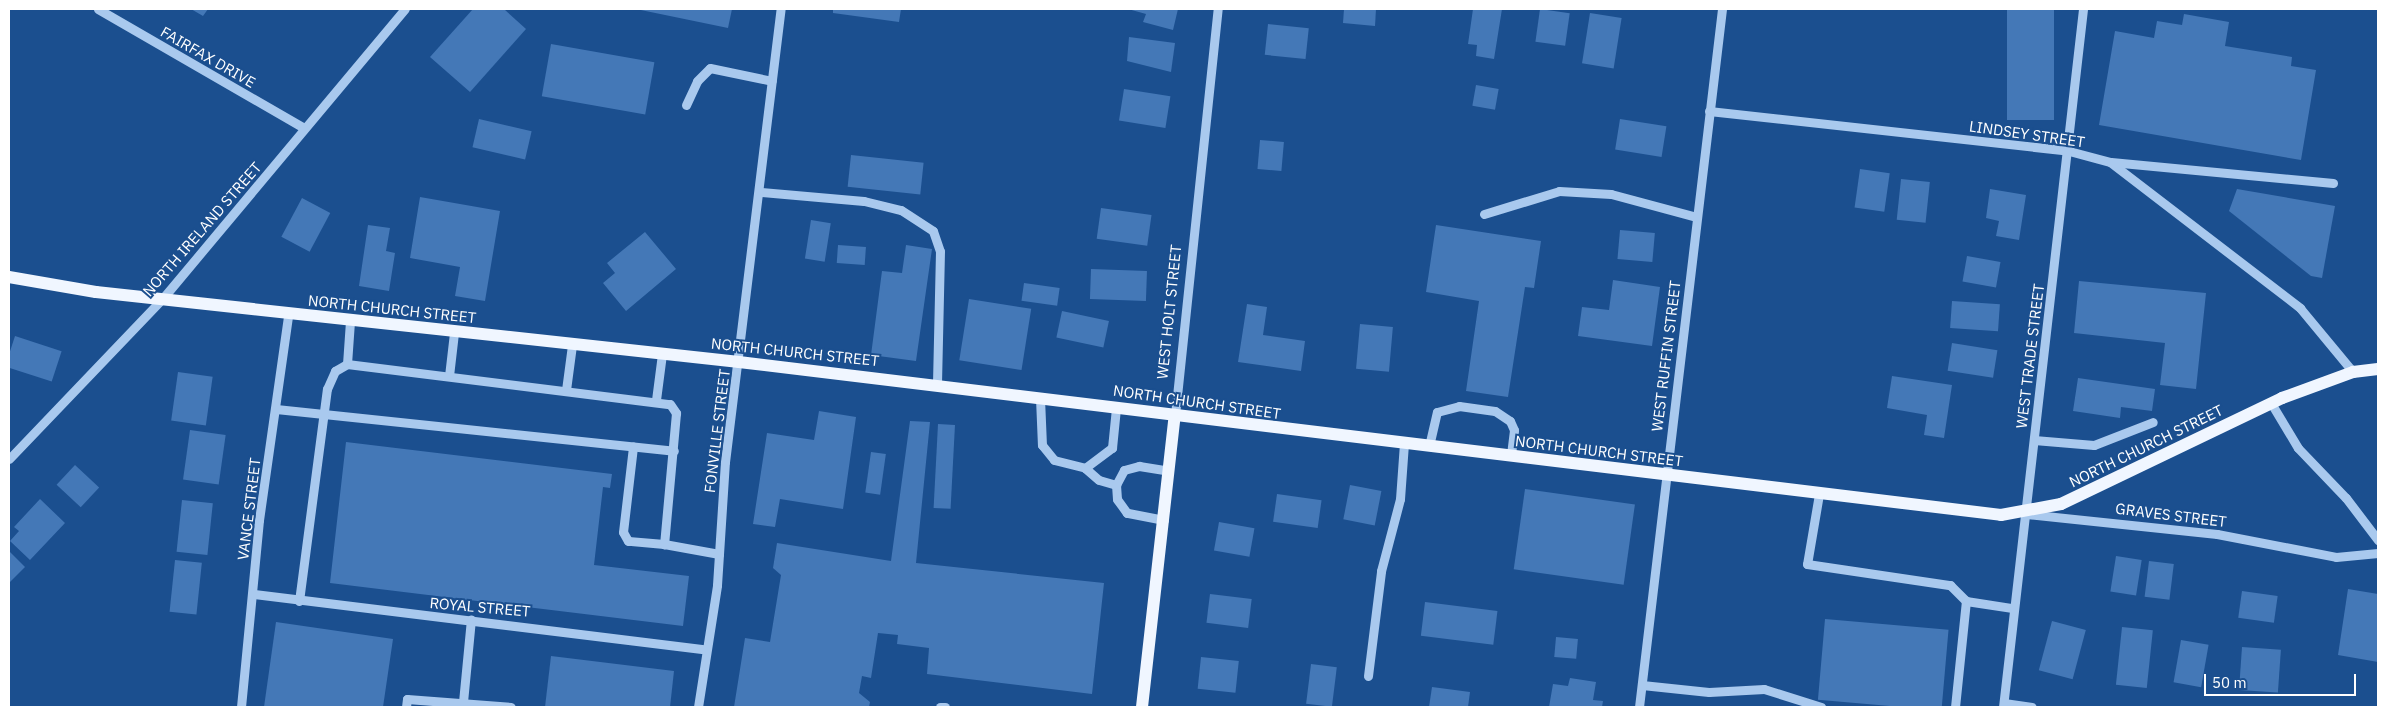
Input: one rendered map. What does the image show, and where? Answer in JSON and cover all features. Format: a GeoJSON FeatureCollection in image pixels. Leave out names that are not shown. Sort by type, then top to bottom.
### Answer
{"type":"FeatureCollection","features":[{"type":"Feature","properties":{"kind":"main road","name":"NORTH CHURCH STREET"},"geometry":{"type":"LineString","coordinates":[[9,277],[288,315],[740,362],[1665,476],[1819,494],[2023,514],[2061,504],[2126,477],[2271,403],[2353,372],[2378,369]]}},
{"type":"Feature","properties":{"kind":"main road","name":"WEST HOLT STREET"},"geometry":{"type":"LineString","coordinates":[[1142,707],[1174,416]]}},
{"type":"Feature","properties":{"kind":"street","name":"FAIRFAX DRIVE"},"geometry":{"type":"LineString","coordinates":[[98,9],[304,128]]}},
{"type":"Feature","properties":{"kind":"street","name":"NORTH IRELAND STREET"},"geometry":{"type":"LineString","coordinates":[[9,459],[163,298],[405,9]]}},
{"type":"Feature","properties":{"kind":"street","name":"FONVILLE STREET"},"geometry":{"type":"LineString","coordinates":[[698,707],[704,649],[719,554],[781,9]]}},
{"type":"Feature","properties":{"kind":"street","name":"WEST HOLT STREET"},"geometry":{"type":"LineString","coordinates":[[1174,416],[1218,9]]}},
{"type":"Feature","properties":{"kind":"street","name":"WEST RUFFIN STREET"},"geometry":{"type":"LineString","coordinates":[[1639,707],[1722,9]]}},
{"type":"Feature","properties":{"kind":"street","name":"WEST TRADE STREET"},"geometry":{"type":"LineString","coordinates":[[2003,705],[2023,514],[2034,440],[2069,151],[2082,9]]}},
{"type":"Feature","properties":{"kind":"street"},"geometry":{"type":"LineString","coordinates":[[686,105],[697,81],[710,68],[772,81]]}},
{"type":"Feature","properties":{"kind":"street","name":"LINDSEY STREET"},"geometry":{"type":"LineString","coordinates":[[1709,111],[2069,151],[2110,162],[2300,308],[2353,372]]}},
{"type":"Feature","properties":{"kind":"street"},"geometry":{"type":"LineString","coordinates":[[2110,162],[2333,183]]}},
{"type":"Feature","properties":{"kind":"street"},"geometry":{"type":"LineString","coordinates":[[1484,214],[1559,191],[1611,194],[1697,217]]}},
{"type":"Feature","properties":{"kind":"street"},"geometry":{"type":"LineString","coordinates":[[761,192],[873,203],[901,210],[932,231],[940,251],[937,385]]}},
{"type":"Feature","properties":{"kind":"street","name":"VANCE STREET"},"geometry":{"type":"LineString","coordinates":[[241,707],[254,594],[259,520],[288,315]]}},
{"type":"Feature","properties":{"kind":"street"},"geometry":{"type":"LineString","coordinates":[[347,364],[350,321]]}},
{"type":"Feature","properties":{"kind":"street"},"geometry":{"type":"LineString","coordinates":[[449,376],[454,332]]}},
{"type":"Feature","properties":{"kind":"street"},"geometry":{"type":"LineString","coordinates":[[566,390],[572,345]]}},
{"type":"Feature","properties":{"kind":"street"},"geometry":{"type":"LineString","coordinates":[[656,400],[662,354]]}},
{"type":"Feature","properties":{"kind":"street"},"geometry":{"type":"LineString","coordinates":[[299,601],[323,416],[335,371],[347,364],[656,400],[670,404],[676,413],[664,544]]}},
{"type":"Feature","properties":{"kind":"street"},"geometry":{"type":"LineString","coordinates":[[1040,398],[1042,445],[1054,460],[1085,468],[1099,480],[1116,485]]}},
{"type":"Feature","properties":{"kind":"street"},"geometry":{"type":"LineString","coordinates":[[2271,403],[2298,448],[2346,498],[2378,540]]}},
{"type":"Feature","properties":{"kind":"street"},"geometry":{"type":"LineString","coordinates":[[1429,446],[1437,412],[1468,407],[1495,411],[1510,421],[1514,430],[1511,456]]}},
{"type":"Feature","properties":{"kind":"street"},"geometry":{"type":"LineString","coordinates":[[1085,468],[1112,448],[1116,408]]}},
{"type":"Feature","properties":{"kind":"street"},"geometry":{"type":"LineString","coordinates":[[276,409],[323,416],[674,451]]}},
{"type":"Feature","properties":{"kind":"street"},"geometry":{"type":"LineString","coordinates":[[2034,440],[2094,445],[2153,422]]}},
{"type":"Feature","properties":{"kind":"street"},"geometry":{"type":"LineString","coordinates":[[1368,676],[1381,571],[1400,499],[1404,443]]}},
{"type":"Feature","properties":{"kind":"street"},"geometry":{"type":"LineString","coordinates":[[633,447],[623,532],[628,541],[664,544],[719,554]]}},
{"type":"Feature","properties":{"kind":"street"},"geometry":{"type":"LineString","coordinates":[[1164,520],[1127,513],[1118,499],[1116,485],[1124,470],[1139,466],[1169,471]]}},
{"type":"Feature","properties":{"kind":"street"},"geometry":{"type":"LineString","coordinates":[[1819,494],[1807,564],[1950,585],[1966,601],[2012,608]]}},
{"type":"Feature","properties":{"kind":"street","name":"GRAVES STREET"},"geometry":{"type":"LineString","coordinates":[[2023,514],[2131,523],[2314,551],[2353,559],[2378,553]]}},
{"type":"Feature","properties":{"kind":"street","name":"ROYAL STREET"},"geometry":{"type":"LineString","coordinates":[[254,594],[299,601],[471,619],[704,649]]}},
{"type":"Feature","properties":{"kind":"street"},"geometry":{"type":"LineString","coordinates":[[1954,707],[1966,601]]}},
{"type":"Feature","properties":{"kind":"street"},"geometry":{"type":"LineString","coordinates":[[463,702],[471,619]]}},
{"type":"Feature","properties":{"kind":"street"},"geometry":{"type":"LineString","coordinates":[[1642,685],[1709,692],[1764,689],[1821,707]]}},
{"type":"Feature","properties":{"kind":"street"},"geometry":{"type":"LineString","coordinates":[[406,707],[407,699],[511,707]]}},
{"type":"Feature","properties":{"kind":"street"},"geometry":{"type":"LineString","coordinates":[[2003,705],[2032,707]]}},
{"type":"Feature","properties":{"kind":"street"},"geometry":{"type":"LineString","coordinates":[[940,707],[945,707]]}},
{"type":"Feature","properties":{"kind":"building"},"geometry":{"type":"Polygon","coordinates":[[[191,9],[208,9],[203,16],[191,9]]]}},
{"type":"Feature","properties":{"kind":"building"},"geometry":{"type":"Polygon","coordinates":[[[473,9],[504,9],[526,29],[470,92],[430,57],[473,9]]]}},
{"type":"Feature","properties":{"kind":"building"},"geometry":{"type":"Polygon","coordinates":[[[636,9],[732,9],[728,28],[636,9]]]}},
{"type":"Feature","properties":{"kind":"building"},"geometry":{"type":"Polygon","coordinates":[[[833,9],[901,9],[899,22],[833,13],[833,9]]]}},
{"type":"Feature","properties":{"kind":"building"},"geometry":{"type":"Polygon","coordinates":[[[1128,9],[1178,9],[1173,30],[1143,22],[1146,14],[1128,9]]]}},
{"type":"Feature","properties":{"kind":"building"},"geometry":{"type":"Polygon","coordinates":[[[1344,9],[1376,9],[1375,26],[1343,23],[1344,9]]]}},
{"type":"Feature","properties":{"kind":"building"},"geometry":{"type":"Polygon","coordinates":[[[1473,9],[1502,9],[1494,59],[1476,56],[1477,45],[1468,44],[1473,9]]]}},
{"type":"Feature","properties":{"kind":"building"},"geometry":{"type":"Polygon","coordinates":[[[1540,9],[1570,13],[1565,46],[1535,42],[1540,9]]]}},
{"type":"Feature","properties":{"kind":"building"},"geometry":{"type":"Polygon","coordinates":[[[2007,9],[2054,9],[2054,120],[2007,120],[2007,9]]]}},
{"type":"Feature","properties":{"kind":"building"},"geometry":{"type":"Polygon","coordinates":[[[1590,13],[1622,18],[1614,68],[1582,63],[1590,13]]]}},
{"type":"Feature","properties":{"kind":"building"},"geometry":{"type":"Polygon","coordinates":[[[2184,14],[2229,22],[2225,46],[2292,57],[2291,66],[2316,70],[2301,160],[2099,125],[2115,31],[2154,38],[2157,21],[2182,25],[2184,14]]]}},
{"type":"Feature","properties":{"kind":"building"},"geometry":{"type":"Polygon","coordinates":[[[1268,24],[1309,28],[1306,59],[1265,55],[1268,24]]]}},
{"type":"Feature","properties":{"kind":"building"},"geometry":{"type":"Polygon","coordinates":[[[1129,37],[1175,43],[1171,72],[1127,61],[1129,37]]]}},
{"type":"Feature","properties":{"kind":"building"},"geometry":{"type":"Polygon","coordinates":[[[551,44],[654,62],[645,114],[542,96],[551,44]]]}},
{"type":"Feature","properties":{"kind":"building"},"geometry":{"type":"Polygon","coordinates":[[[1476,85],[1499,89],[1495,110],[1472,106],[1476,85]]]}},
{"type":"Feature","properties":{"kind":"building"},"geometry":{"type":"Polygon","coordinates":[[[1124,89],[1170,96],[1165,128],[1119,121],[1124,89]]]}},
{"type":"Feature","properties":{"kind":"building"},"geometry":{"type":"Polygon","coordinates":[[[479,119],[532,131],[525,159],[472,147],[479,119]]]}},
{"type":"Feature","properties":{"kind":"building"},"geometry":{"type":"Polygon","coordinates":[[[1620,119],[1666,126],[1662,157],[1615,150],[1620,119]]]}},
{"type":"Feature","properties":{"kind":"building"},"geometry":{"type":"Polygon","coordinates":[[[1260,140],[1284,142],[1281,171],[1257,169],[1260,140]]]}},
{"type":"Feature","properties":{"kind":"building"},"geometry":{"type":"Polygon","coordinates":[[[851,155],[924,163],[920,194],[848,187],[851,155]]]}},
{"type":"Feature","properties":{"kind":"building"},"geometry":{"type":"Polygon","coordinates":[[[1860,169],[1890,173],[1884,212],[1855,208],[1860,169]]]}},
{"type":"Feature","properties":{"kind":"building"},"geometry":{"type":"Polygon","coordinates":[[[1901,179],[1930,182],[1926,223],[1897,220],[1901,179]]]}},
{"type":"Feature","properties":{"kind":"building"},"geometry":{"type":"Polygon","coordinates":[[[1990,189],[2026,195],[2019,240],[1996,236],[1999,221],[1986,218],[1990,189]]]}},
{"type":"Feature","properties":{"kind":"building"},"geometry":{"type":"Polygon","coordinates":[[[2237,189],[2335,206],[2322,278],[2311,276],[2229,211],[2237,189]]]}},
{"type":"Feature","properties":{"kind":"building"},"geometry":{"type":"Polygon","coordinates":[[[420,197],[500,211],[485,301],[455,296],[460,267],[410,258],[420,197]]]}},
{"type":"Feature","properties":{"kind":"building"},"geometry":{"type":"Polygon","coordinates":[[[302,198],[330,213],[310,252],[281,237],[302,198]]]}},
{"type":"Feature","properties":{"kind":"building"},"geometry":{"type":"Polygon","coordinates":[[[1101,208],[1152,215],[1147,246],[1097,239],[1101,208]]]}},
{"type":"Feature","properties":{"kind":"building"},"geometry":{"type":"Polygon","coordinates":[[[811,220],[831,223],[825,262],[805,259],[811,220]]]}},
{"type":"Feature","properties":{"kind":"building"},"geometry":{"type":"Polygon","coordinates":[[[368,225],[390,228],[386,251],[395,253],[389,291],[359,286],[368,225]]]}},
{"type":"Feature","properties":{"kind":"building"},"geometry":{"type":"Polygon","coordinates":[[[1436,225],[1541,241],[1534,288],[1525,287],[1508,397],[1466,391],[1479,301],[1426,292],[1436,225]]]}},
{"type":"Feature","properties":{"kind":"building"},"geometry":{"type":"Polygon","coordinates":[[[1620,230],[1655,233],[1652,262],[1617,259],[1620,230]]]}},
{"type":"Feature","properties":{"kind":"building"},"geometry":{"type":"Polygon","coordinates":[[[645,232],[676,269],[626,311],[603,283],[615,273],[607,263],[645,232]]]}},
{"type":"Feature","properties":{"kind":"building"},"geometry":{"type":"Polygon","coordinates":[[[838,245],[866,247],[865,265],[837,263],[838,245]]]}},
{"type":"Feature","properties":{"kind":"building"},"geometry":{"type":"Polygon","coordinates":[[[906,245],[932,249],[916,361],[871,355],[882,271],[902,273],[906,245]]]}},
{"type":"Feature","properties":{"kind":"building"},"geometry":{"type":"Polygon","coordinates":[[[1967,256],[2000,262],[1996,288],[1962,282],[1967,256]]]}},
{"type":"Feature","properties":{"kind":"building"},"geometry":{"type":"Polygon","coordinates":[[[1091,269],[1147,271],[1146,301],[1090,299],[1091,269]]]}},
{"type":"Feature","properties":{"kind":"building"},"geometry":{"type":"Polygon","coordinates":[[[1613,280],[1660,287],[1652,346],[1578,336],[1582,307],[1609,310],[1613,280]]]}},
{"type":"Feature","properties":{"kind":"building"},"geometry":{"type":"Polygon","coordinates":[[[2079,281],[2206,293],[2196,389],[2160,385],[2165,343],[2074,333],[2079,281]]]}},
{"type":"Feature","properties":{"kind":"building"},"geometry":{"type":"Polygon","coordinates":[[[1024,283],[1060,288],[1057,306],[1021,301],[1024,283]]]}},
{"type":"Feature","properties":{"kind":"building"},"geometry":{"type":"Polygon","coordinates":[[[969,299],[1031,309],[1022,370],[959,360],[969,299]]]}},
{"type":"Feature","properties":{"kind":"building"},"geometry":{"type":"Polygon","coordinates":[[[1952,301],[2000,304],[1998,331],[1950,328],[1952,301]]]}},
{"type":"Feature","properties":{"kind":"building"},"geometry":{"type":"Polygon","coordinates":[[[1247,304],[1267,307],[1263,335],[1305,341],[1301,371],[1238,362],[1247,304]]]}},
{"type":"Feature","properties":{"kind":"building"},"geometry":{"type":"Polygon","coordinates":[[[1062,311],[1109,321],[1103,347],[1056,337],[1062,311]]]}},
{"type":"Feature","properties":{"kind":"building"},"geometry":{"type":"Polygon","coordinates":[[[1360,324],[1393,327],[1389,372],[1356,369],[1360,324]]]}},
{"type":"Feature","properties":{"kind":"building"},"geometry":{"type":"Polygon","coordinates":[[[15,336],[62,351],[52,382],[9,368],[9,354],[15,336]]]}},
{"type":"Feature","properties":{"kind":"building"},"geometry":{"type":"Polygon","coordinates":[[[1952,343],[1997,350],[1993,378],[1948,371],[1952,343]]]}},
{"type":"Feature","properties":{"kind":"building"},"geometry":{"type":"Polygon","coordinates":[[[178,372],[213,377],[206,425],[171,421],[178,372]]]}},
{"type":"Feature","properties":{"kind":"building"},"geometry":{"type":"Polygon","coordinates":[[[1892,376],[1952,385],[1944,438],[1924,435],[1927,415],[1887,408],[1892,376]]]}},
{"type":"Feature","properties":{"kind":"building"},"geometry":{"type":"Polygon","coordinates":[[[2078,378],[2155,389],[2152,411],[2121,407],[2120,418],[2073,411],[2078,378]]]}},
{"type":"Feature","properties":{"kind":"building"},"geometry":{"type":"Polygon","coordinates":[[[819,411],[856,417],[843,509],[780,499],[775,527],[753,524],[767,433],[814,440],[819,411]]]}},
{"type":"Feature","properties":{"kind":"building"},"geometry":{"type":"Polygon","coordinates":[[[910,421],[930,422],[916,563],[1104,583],[1092,694],[927,674],[929,648],[897,644],[898,635],[878,633],[871,678],[862,676],[859,693],[870,702],[869,707],[734,707],[745,638],[770,642],[781,575],[773,568],[777,543],[891,561],[910,421]]]}},
{"type":"Feature","properties":{"kind":"building"},"geometry":{"type":"Polygon","coordinates":[[[938,424],[955,425],[951,509],[934,508],[938,424]]]}},
{"type":"Feature","properties":{"kind":"building"},"geometry":{"type":"Polygon","coordinates":[[[190,430],[226,435],[219,485],[183,480],[190,430]]]}},
{"type":"Feature","properties":{"kind":"building"},"geometry":{"type":"Polygon","coordinates":[[[346,442],[612,474],[610,488],[603,487],[594,565],[689,576],[683,626],[330,583],[346,442]]]}},
{"type":"Feature","properties":{"kind":"building"},"geometry":{"type":"Polygon","coordinates":[[[871,452],[886,454],[880,495],[865,493],[871,452]]]}},
{"type":"Feature","properties":{"kind":"building"},"geometry":{"type":"Polygon","coordinates":[[[75,465],[99,488],[81,507],[57,485],[75,465]]]}},
{"type":"Feature","properties":{"kind":"building"},"geometry":{"type":"Polygon","coordinates":[[[1350,485],[1381,491],[1375,525],[1343,519],[1350,485]]]}},
{"type":"Feature","properties":{"kind":"building"},"geometry":{"type":"Polygon","coordinates":[[[1525,489],[1635,504],[1624,585],[1514,569],[1525,489]]]}},
{"type":"Feature","properties":{"kind":"building"},"geometry":{"type":"Polygon","coordinates":[[[1277,494],[1322,500],[1318,528],[1273,522],[1277,494]]]}},
{"type":"Feature","properties":{"kind":"building"},"geometry":{"type":"Polygon","coordinates":[[[40,499],[65,523],[30,560],[10,541],[19,531],[14,527],[40,499]]]}},
{"type":"Feature","properties":{"kind":"building"},"geometry":{"type":"Polygon","coordinates":[[[182,500],[213,503],[207,555],[177,552],[182,500]]]}},
{"type":"Feature","properties":{"kind":"building"},"geometry":{"type":"Polygon","coordinates":[[[1219,522],[1254,528],[1249,557],[1214,551],[1219,522]]]}},
{"type":"Feature","properties":{"kind":"building"},"geometry":{"type":"Polygon","coordinates":[[[9,551],[25,567],[9,583],[9,551]]]}},
{"type":"Feature","properties":{"kind":"building"},"geometry":{"type":"Polygon","coordinates":[[[2116,556],[2142,560],[2136,596],[2110,592],[2116,556]]]}},
{"type":"Feature","properties":{"kind":"building"},"geometry":{"type":"Polygon","coordinates":[[[175,560],[202,563],[196,615],[170,612],[175,560]]]}},
{"type":"Feature","properties":{"kind":"building"},"geometry":{"type":"Polygon","coordinates":[[[2149,561],[2174,564],[2169,600],[2145,597],[2149,561]]]}},
{"type":"Feature","properties":{"kind":"building"},"geometry":{"type":"Polygon","coordinates":[[[2348,589],[2378,594],[2378,662],[2338,655],[2348,589]]]}},
{"type":"Feature","properties":{"kind":"building"},"geometry":{"type":"Polygon","coordinates":[[[2242,591],[2278,596],[2274,623],[2238,618],[2242,591]]]}},
{"type":"Feature","properties":{"kind":"building"},"geometry":{"type":"Polygon","coordinates":[[[1210,594],[1252,599],[1248,628],[1206,623],[1210,594]]]}},
{"type":"Feature","properties":{"kind":"building"},"geometry":{"type":"Polygon","coordinates":[[[1425,602],[1497,611],[1493,645],[1421,636],[1425,602]]]}},
{"type":"Feature","properties":{"kind":"building"},"geometry":{"type":"Polygon","coordinates":[[[1825,619],[1949,630],[1942,707],[1901,707],[1818,700],[1825,619]]]}},
{"type":"Feature","properties":{"kind":"building"},"geometry":{"type":"Polygon","coordinates":[[[2052,621],[2086,630],[2073,679],[2039,670],[2052,621]]]}},
{"type":"Feature","properties":{"kind":"building"},"geometry":{"type":"Polygon","coordinates":[[[276,622],[393,639],[383,707],[264,707],[276,622]]]}},
{"type":"Feature","properties":{"kind":"building"},"geometry":{"type":"Polygon","coordinates":[[[2122,627],[2153,630],[2147,688],[2116,685],[2122,627]]]}},
{"type":"Feature","properties":{"kind":"building"},"geometry":{"type":"Polygon","coordinates":[[[1556,637],[1578,639],[1576,659],[1554,657],[1556,637]]]}},
{"type":"Feature","properties":{"kind":"building"},"geometry":{"type":"Polygon","coordinates":[[[2181,640],[2209,645],[2201,687],[2174,682],[2181,640]]]}},
{"type":"Feature","properties":{"kind":"building"},"geometry":{"type":"Polygon","coordinates":[[[2242,647],[2281,650],[2278,693],[2239,690],[2242,647]]]}},
{"type":"Feature","properties":{"kind":"building"},"geometry":{"type":"Polygon","coordinates":[[[551,656],[674,671],[670,707],[545,707],[551,656]]]}},
{"type":"Feature","properties":{"kind":"building"},"geometry":{"type":"Polygon","coordinates":[[[1201,657],[1239,661],[1235,693],[1198,689],[1201,657]]]}},
{"type":"Feature","properties":{"kind":"building"},"geometry":{"type":"Polygon","coordinates":[[[1311,664],[1337,667],[1332,707],[1306,704],[1311,664]]]}},
{"type":"Feature","properties":{"kind":"building"},"geometry":{"type":"Polygon","coordinates":[[[1570,678],[1596,682],[1593,700],[1603,701],[1602,707],[1549,707],[1553,684],[1568,686],[1570,678]]]}},
{"type":"Feature","properties":{"kind":"building"},"geometry":{"type":"Polygon","coordinates":[[[1432,687],[1470,692],[1468,707],[1429,707],[1432,687]]]}}]}
